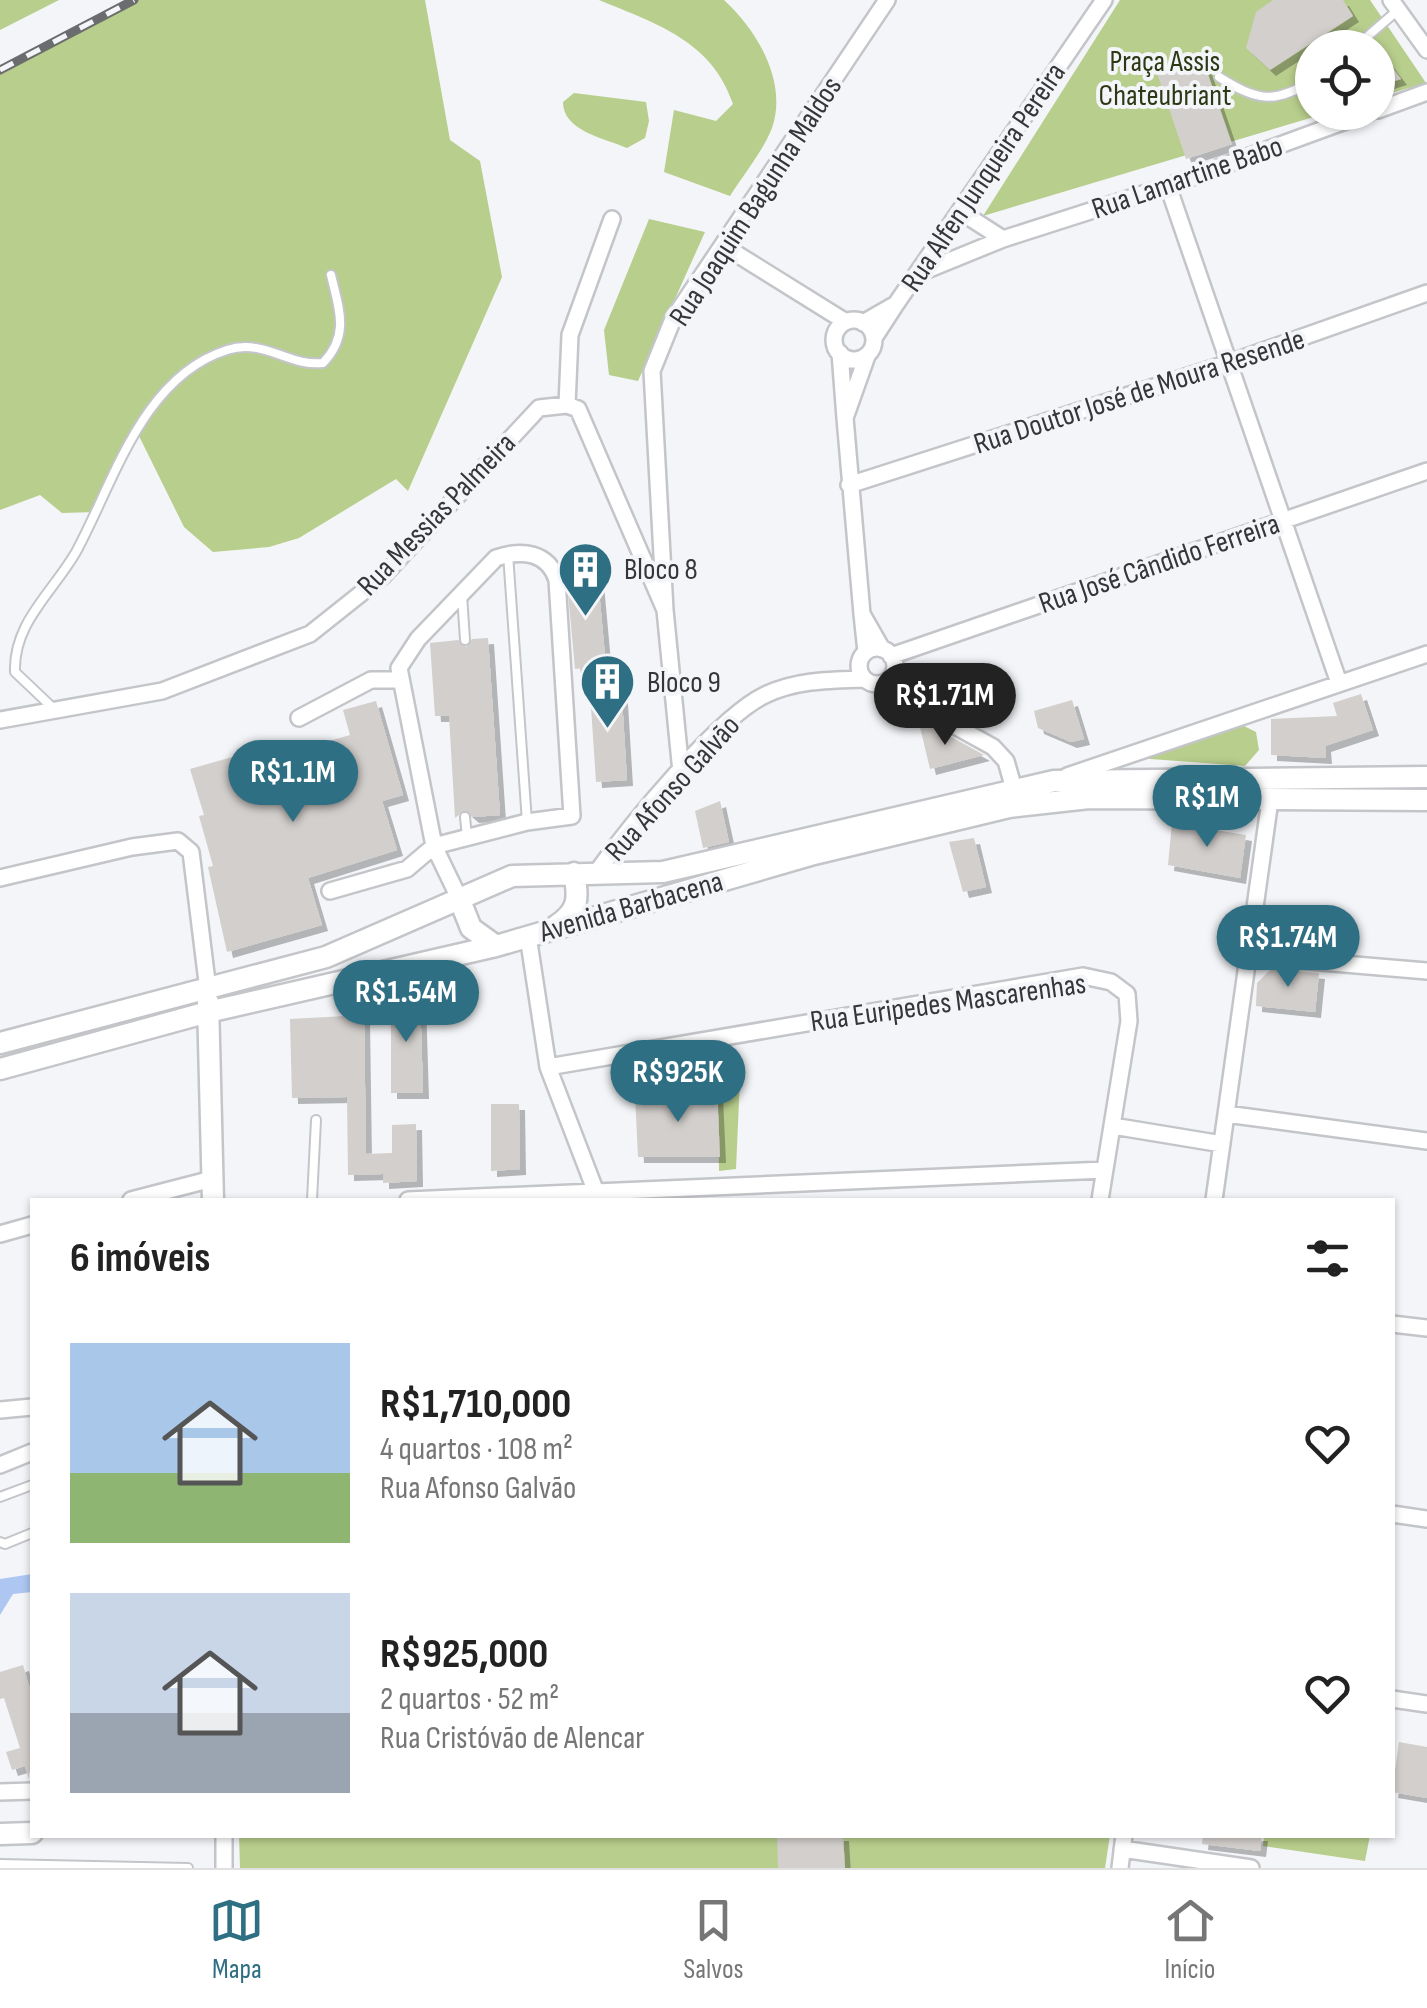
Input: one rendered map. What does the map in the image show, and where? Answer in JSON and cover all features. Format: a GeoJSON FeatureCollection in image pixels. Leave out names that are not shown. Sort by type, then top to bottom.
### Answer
{"type":"FeatureCollection","features":[{"type":"Feature","properties":{"kind":"main road","name":"Avenida Barbacena"},"geometry":{"type":"LineString","coordinates":[[0,1043],[326,957],[512,876],[663,872],[1054,781],[1427,777]]}},
{"type":"Feature","properties":{"kind":"main road","name":"Avenida Barbacena"},"geometry":{"type":"LineString","coordinates":[[0,1068],[208,1012],[496,946],[849,845],[1010,807],[1089,798],[1427,800]]}},
{"type":"Feature","properties":{"kind":"main road"},"geometry":{"type":"LineString","coordinates":[[550,930],[566,919],[578,900],[585,873]]}},
{"type":"Feature","properties":{"kind":"main road"},"geometry":{"type":"LineString","coordinates":[[460,898],[471,928],[496,946]]}},
{"type":"Feature","properties":{"kind":"main road"},"geometry":{"type":"LineString","coordinates":[[208,990],[213,1190]]}},
{"type":"Feature","properties":{"kind":"main road"},"geometry":{"type":"LineString","coordinates":[[0,1834],[30,1834]]}},
{"type":"Feature","properties":{"kind":"street","name":"Rua Joaquim Bagunha Maldos"},"geometry":{"type":"LineString","coordinates":[[681,772],[665,610],[652,371],[673,319],[887,0]]}},
{"type":"Feature","properties":{"kind":"street","name":"Rua Alfen Junqueira Pereira"},"geometry":{"type":"LineString","coordinates":[[896,304],[1104,0]]}},
{"type":"Feature","properties":{"kind":"street"},"geometry":{"type":"LineString","coordinates":[[1394,5],[1427,50]]}},
{"type":"Feature","properties":{"kind":"street"},"geometry":{"type":"LineString","coordinates":[[1395,104],[1427,92]]}},
{"type":"Feature","properties":{"kind":"street","name":"Rua Lamartine Babo"},"geometry":{"type":"LineString","coordinates":[[917,274],[1003,238],[1168,186],[1321,130]]}},
{"type":"Feature","properties":{"kind":"street"},"geometry":{"type":"LineString","coordinates":[[1168,186],[1340,683]]}},
{"type":"Feature","properties":{"kind":"street"},"geometry":{"type":"LineString","coordinates":[[961,212],[1003,238]]}},
{"type":"Feature","properties":{"kind":"street"},"geometry":{"type":"LineString","coordinates":[[612,219],[570,334],[567,405],[578,409],[583,419],[665,610]]}},
{"type":"Feature","properties":{"kind":"street"},"geometry":{"type":"LineString","coordinates":[[724,246],[846,322],[863,323],[896,304]]}},
{"type":"Feature","properties":{"kind":"street","name":"Rua Doutor José de Moura Resende"},"geometry":{"type":"LineString","coordinates":[[849,484],[1232,362],[1427,293]]}},
{"type":"Feature","properties":{"kind":"street"},"geometry":{"type":"LineString","coordinates":[[845,418],[874,338],[896,304]]}},
{"type":"Feature","properties":{"kind":"street"},"geometry":{"type":"LineString","coordinates":[[846,322],[835,336],[840,353],[862,614],[894,671],[872,681]]}},
{"type":"Feature","properties":{"kind":"street"},"geometry":{"type":"LineString","coordinates":[[863,323],[874,338]]}},
{"type":"Feature","properties":{"kind":"street"},"geometry":{"type":"LineString","coordinates":[[840,353],[850,360],[867,356]]}},
{"type":"Feature","properties":{"kind":"street","name":"Rua Messias Palmeira"},"geometry":{"type":"LineString","coordinates":[[0,720],[162,691],[310,634],[383,576],[531,414],[567,405]]}},
{"type":"Feature","properties":{"kind":"street","name":"Rua José Cândido Ferreira"},"geometry":{"type":"LineString","coordinates":[[880,652],[1427,471]]}},
{"type":"Feature","properties":{"kind":"street"},"geometry":{"type":"LineString","coordinates":[[330,891],[407,869],[434,846],[467,837],[492,823],[572,816],[557,580],[552,564],[541,556],[508,554],[496,558],[404,657],[399,680],[434,846],[460,898]]}},
{"type":"Feature","properties":{"kind":"street"},"geometry":{"type":"LineString","coordinates":[[880,652],[859,666],[872,681],[993,747],[1006,762],[1014,789]]}},
{"type":"Feature","properties":{"kind":"street"},"geometry":{"type":"LineString","coordinates":[[1054,781],[1427,654]]}},
{"type":"Feature","properties":{"kind":"street"},"geometry":{"type":"LineString","coordinates":[[299,718],[371,680],[399,680]]}},
{"type":"Feature","properties":{"kind":"street","name":"Rua Afonso Galvão"},"geometry":{"type":"LineString","coordinates":[[585,873],[738,713],[763,695],[793,684],[872,681]]}},
{"type":"Feature","properties":{"kind":"street"},"geometry":{"type":"LineString","coordinates":[[1214,1198],[1270,800]]}},
{"type":"Feature","properties":{"kind":"street"},"geometry":{"type":"LineString","coordinates":[[0,878],[132,847],[178,842],[192,852],[208,990]]}},
{"type":"Feature","properties":{"kind":"street"},"geometry":{"type":"LineString","coordinates":[[528,936],[548,1067],[599,1197]]}},
{"type":"Feature","properties":{"kind":"street"},"geometry":{"type":"LineString","coordinates":[[1250,956],[1427,971]]}},
{"type":"Feature","properties":{"kind":"street","name":"Rua Euripedes Mascarenhas"},"geometry":{"type":"LineString","coordinates":[[548,1067],[1083,976],[1110,982],[1127,994],[1129,1021],[1113,1126]]}},
{"type":"Feature","properties":{"kind":"street"},"geometry":{"type":"LineString","coordinates":[[1226,1114],[1427,1141]]}},
{"type":"Feature","properties":{"kind":"street"},"geometry":{"type":"LineString","coordinates":[[1100,1198],[1113,1126],[1222,1144]]}},
{"type":"Feature","properties":{"kind":"street"},"geometry":{"type":"LineString","coordinates":[[535,1198],[1104,1170]]}},
{"type":"Feature","properties":{"kind":"street"},"geometry":{"type":"LineString","coordinates":[[147,1198],[213,1190]]}},
{"type":"Feature","properties":{"kind":"street"},"geometry":{"type":"LineString","coordinates":[[0,1234],[30,1226]]}},
{"type":"Feature","properties":{"kind":"street"},"geometry":{"type":"LineString","coordinates":[[1395,1324],[1427,1328]]}},
{"type":"Feature","properties":{"kind":"street"},"geometry":{"type":"LineString","coordinates":[[0,1410],[30,1407]]}},
{"type":"Feature","properties":{"kind":"street"},"geometry":{"type":"LineString","coordinates":[[0,1465],[30,1453]]}},
{"type":"Feature","properties":{"kind":"street"},"geometry":{"type":"LineString","coordinates":[[1395,1514],[1427,1519]]}},
{"type":"Feature","properties":{"kind":"street"},"geometry":{"type":"LineString","coordinates":[[1395,1699],[1427,1704]]}},
{"type":"Feature","properties":{"kind":"street"},"geometry":{"type":"LineString","coordinates":[[0,1792],[30,1791]]}},
{"type":"Feature","properties":{"kind":"street"},"geometry":{"type":"LineString","coordinates":[[224,1838],[224,1868]]}},
{"type":"Feature","properties":{"kind":"street"},"geometry":{"type":"LineString","coordinates":[[1120,1868],[1123,1842],[1251,1868]]}},
{"type":"Feature","properties":{"kind":"lane"},"geometry":{"type":"LineString","coordinates":[[1371,30],[1394,5]]}},
{"type":"Feature","properties":{"kind":"lane"},"geometry":{"type":"LineString","coordinates":[[1218,77],[1266,99],[1295,91]]}},
{"type":"Feature","properties":{"kind":"lane"},"geometry":{"type":"LineString","coordinates":[[57,712],[15,672],[14,652],[27,622],[74,554],[138,431],[174,385],[227,350],[264,347],[301,364],[323,363],[338,345],[342,326],[332,275]]}},
{"type":"Feature","properties":{"kind":"lane"},"geometry":{"type":"LineString","coordinates":[[508,554],[526,822]]}},
{"type":"Feature","properties":{"kind":"lane"},"geometry":{"type":"LineString","coordinates":[[462,595],[466,640]]}},
{"type":"Feature","properties":{"kind":"lane"},"geometry":{"type":"LineString","coordinates":[[466,818],[467,837]]}},
{"type":"Feature","properties":{"kind":"lane"},"geometry":{"type":"LineString","coordinates":[[312,1198],[316,1120]]}},
{"type":"Feature","properties":{"kind":"lane"},"geometry":{"type":"LineString","coordinates":[[0,1497],[30,1486]]}},
{"type":"Feature","properties":{"kind":"lane"},"geometry":{"type":"LineString","coordinates":[[0,1542],[5,1544],[30,1534]]}},
{"type":"Feature","properties":{"kind":"lane"},"geometry":{"type":"LineString","coordinates":[[0,1864],[188,1867]]}},
{"type":"Feature","properties":{"kind":"green space"},"geometry":{"type":"Polygon","coordinates":[[[0,0],[59,0],[0,30],[0,0]]]}},
{"type":"Feature","properties":{"kind":"green space"},"geometry":{"type":"Polygon","coordinates":[[[135,0],[425,0],[450,140],[480,161],[502,277],[408,491],[396,479],[299,538],[269,547],[213,552],[184,527],[137,432],[95,512],[62,513],[40,495],[0,510],[0,70],[135,0]]]}},
{"type":"Feature","properties":{"kind":"green space"},"geometry":{"type":"Polygon","coordinates":[[[599,0],[724,0],[748,26],[773,75],[776,111],[763,145],[730,196],[664,172],[674,110],[716,121],[733,104],[724,82],[697,50],[680,37],[599,0]]]}},
{"type":"Feature","properties":{"kind":"green space","name":"Praça Assis Chateubriant"},"geometry":{"type":"Polygon","coordinates":[[[1120,0],[1370,0],[1390,30],[1295,30],[1295,123],[983,216],[1120,0]]]}},
{"type":"Feature","properties":{"kind":"green space","name":"Praça Assis Chateubriant"},"geometry":{"type":"Polygon","coordinates":[[[1395,37],[1426,83],[1395,92],[1395,37]]]}},
{"type":"Feature","properties":{"kind":"green space"},"geometry":{"type":"Polygon","coordinates":[[[574,93],[646,102],[649,121],[645,138],[627,148],[577,127],[565,112],[563,102],[574,93]]]}},
{"type":"Feature","properties":{"kind":"green space"},"geometry":{"type":"Polygon","coordinates":[[[649,219],[705,232],[638,381],[609,375],[604,330],[649,219]]]}},
{"type":"Feature","properties":{"kind":"green space"},"geometry":{"type":"Polygon","coordinates":[[[1242,725],[1256,732],[1259,750],[1245,766],[1137,758],[1242,725]]]}},
{"type":"Feature","properties":{"kind":"green space"},"geometry":{"type":"Polygon","coordinates":[[[741,1056],[736,1169],[719,1171],[718,1089],[628,1094],[613,1079],[741,1056]]]}},
{"type":"Feature","properties":{"kind":"green space"},"geometry":{"type":"Polygon","coordinates":[[[239,1838],[1110,1838],[1105,1868],[240,1868],[239,1838]]]}},
{"type":"Feature","properties":{"kind":"green space"},"geometry":{"type":"Polygon","coordinates":[[[1264,1838],[1369,1838],[1365,1861],[1263,1846],[1264,1838]]]}},
{"type":"Feature","properties":{"kind":"water"},"geometry":{"type":"Polygon","coordinates":[[[30,1574],[30,1592],[13,1594],[0,1615],[0,1579],[30,1574]]]}},
{"type":"Feature","properties":{"kind":"building"},"geometry":{"type":"Polygon","coordinates":[[[1273,0],[1343,0],[1353,16],[1331,30],[1295,30],[1295,54],[1270,70],[1246,48],[1256,12],[1273,0]]]}},
{"type":"Feature","properties":{"kind":"building"},"geometry":{"type":"Polygon","coordinates":[[[1202,57],[1232,144],[1186,159],[1157,73],[1202,57]]]}},
{"type":"Feature","properties":{"kind":"building"},"geometry":{"type":"Polygon","coordinates":[[[597,568],[605,656],[611,683],[621,682],[627,780],[596,782],[590,692],[585,668],[575,669],[566,571],[597,568]]]}},
{"type":"Feature","properties":{"kind":"building"},"geometry":{"type":"Polygon","coordinates":[[[488,638],[500,815],[473,817],[465,810],[455,818],[449,716],[435,716],[430,643],[458,640],[466,647],[472,639],[488,638]]]}},
{"type":"Feature","properties":{"kind":"building"},"geometry":{"type":"Polygon","coordinates":[[[1361,694],[1373,730],[1325,746],[1326,758],[1271,755],[1271,719],[1337,716],[1333,703],[1361,694]]]}},
{"type":"Feature","properties":{"kind":"building"},"geometry":{"type":"Polygon","coordinates":[[[1072,700],[1084,739],[1071,742],[1038,728],[1034,711],[1072,700]]]}},
{"type":"Feature","properties":{"kind":"building"},"geometry":{"type":"Polygon","coordinates":[[[376,701],[403,795],[382,801],[397,850],[308,878],[322,925],[227,952],[208,867],[213,866],[199,816],[204,815],[190,769],[285,742],[288,753],[350,735],[343,710],[376,701]]]}},
{"type":"Feature","properties":{"kind":"building"},"geometry":{"type":"Polygon","coordinates":[[[928,724],[984,755],[930,769],[920,727],[928,724]]]}},
{"type":"Feature","properties":{"kind":"building"},"geometry":{"type":"Polygon","coordinates":[[[720,801],[729,842],[703,848],[695,811],[720,801]]]}},
{"type":"Feature","properties":{"kind":"building"},"geometry":{"type":"Polygon","coordinates":[[[1172,823],[1246,835],[1240,878],[1168,865],[1172,823]]]}},
{"type":"Feature","properties":{"kind":"building"},"geometry":{"type":"Polygon","coordinates":[[[974,838],[986,887],[963,892],[949,842],[974,838]]]}},
{"type":"Feature","properties":{"kind":"building"},"geometry":{"type":"Polygon","coordinates":[[[1271,969],[1319,973],[1315,1012],[1256,1006],[1257,983],[1271,969]]]}},
{"type":"Feature","properties":{"kind":"building"},"geometry":{"type":"Polygon","coordinates":[[[391,995],[420,995],[423,1093],[391,1093],[391,995]]]}},
{"type":"Feature","properties":{"kind":"building"},"geometry":{"type":"Polygon","coordinates":[[[364,1015],[366,1154],[392,1153],[392,1125],[416,1124],[417,1181],[383,1183],[383,1174],[348,1175],[347,1097],[292,1098],[290,1019],[364,1015]]]}},
{"type":"Feature","properties":{"kind":"building"},"geometry":{"type":"Polygon","coordinates":[[[717,1091],[720,1157],[638,1157],[635,1095],[717,1091]]]}},
{"type":"Feature","properties":{"kind":"building"},"geometry":{"type":"Polygon","coordinates":[[[491,1104],[519,1104],[520,1169],[491,1171],[491,1104]]]}},
{"type":"Feature","properties":{"kind":"building"},"geometry":{"type":"Polygon","coordinates":[[[23,1665],[30,1690],[29,1779],[25,1766],[12,1770],[6,1752],[20,1748],[4,1698],[0,1699],[0,1672],[23,1665]]]}},
{"type":"Feature","properties":{"kind":"building"},"geometry":{"type":"Polygon","coordinates":[[[1399,1742],[1427,1747],[1427,1798],[1395,1793],[1399,1742]]]}},
{"type":"Feature","properties":{"kind":"building"},"geometry":{"type":"Polygon","coordinates":[[[777,1838],[843,1838],[845,1868],[778,1868],[777,1838]]]}},
{"type":"Feature","properties":{"kind":"building"},"geometry":{"type":"Polygon","coordinates":[[[1203,1838],[1262,1838],[1260,1851],[1202,1844],[1203,1838]]]}},
{"type":"Feature","properties":{"kind":"railway"},"geometry":{"type":"LineString","coordinates":[[0,70],[134,0]]}},
{"type":"Feature","properties":{"kind":"place","name":"Bloco 8"},"geometry":{"type":"Point","coordinates":[585,618]}},
{"type":"Feature","properties":{"kind":"place","name":"Bloco 9"},"geometry":{"type":"Point","coordinates":[608,731]}}]}
